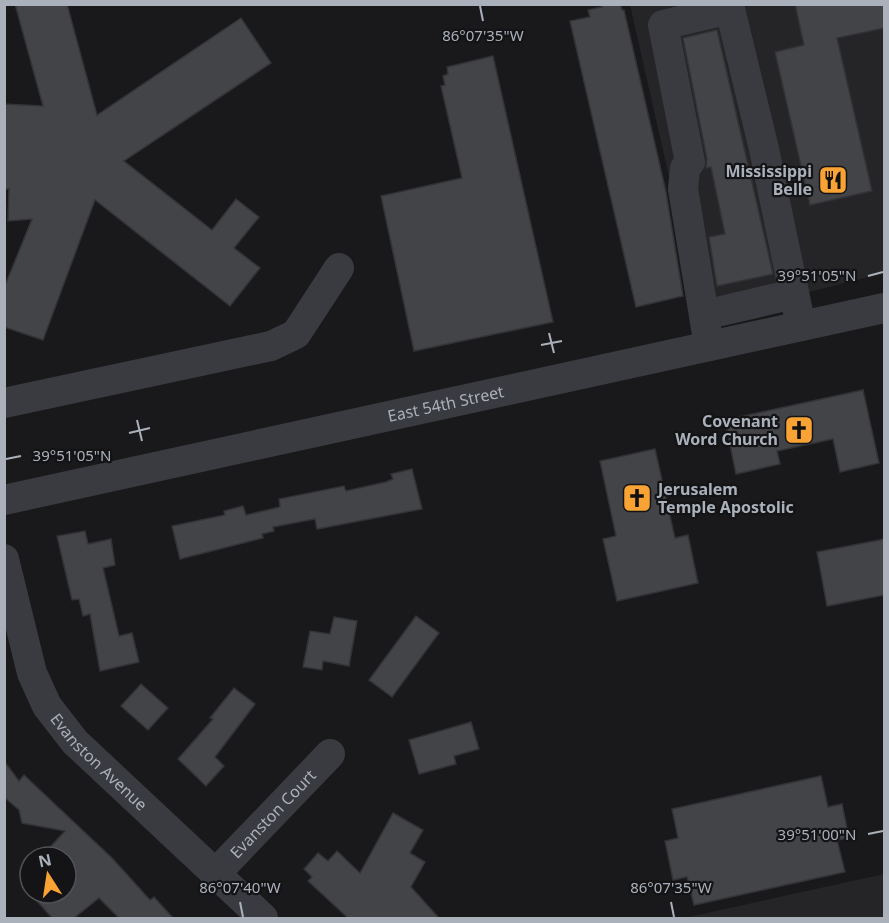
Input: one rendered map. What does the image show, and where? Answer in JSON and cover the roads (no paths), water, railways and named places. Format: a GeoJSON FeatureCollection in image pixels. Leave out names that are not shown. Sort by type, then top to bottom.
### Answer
{"type":"FeatureCollection","features":[{"type":"Feature","properties":{"kind":"street"},"geometry":{"type":"LineString","coordinates":[[709,346],[683,189],[685,168],[690,162],[663,25],[729,9],[764,148],[801,326]]}},
{"type":"Feature","properties":{"kind":"street"},"geometry":{"type":"LineString","coordinates":[[4,403],[271,346],[296,334],[339,268]]}},
{"type":"Feature","properties":{"kind":"street"},"geometry":{"type":"LineString","coordinates":[[704,315],[794,294]]}},
{"type":"Feature","properties":{"kind":"street","name":"East 54th Street"},"geometry":{"type":"LineString","coordinates":[[4,501],[885,308]]}},
{"type":"Feature","properties":{"kind":"street","name":"Evanston Avenue"},"geometry":{"type":"LineString","coordinates":[[4,559],[32,673],[47,706],[75,742],[263,918]]}},
{"type":"Feature","properties":{"kind":"street","name":"Evanston Court"},"geometry":{"type":"LineString","coordinates":[[216,873],[330,754]]}},
{"type":"Feature","properties":{"kind":"place","name":"Mississippi Belle"},"geometry":{"type":"Point","coordinates":[833,180]}},
{"type":"Feature","properties":{"kind":"place","name":"Covenant Word Church"},"geometry":{"type":"Point","coordinates":[799,430]}},
{"type":"Feature","properties":{"kind":"place","name":"Jerusalem Temple Apostolic"},"geometry":{"type":"Point","coordinates":[637,498]}}]}
